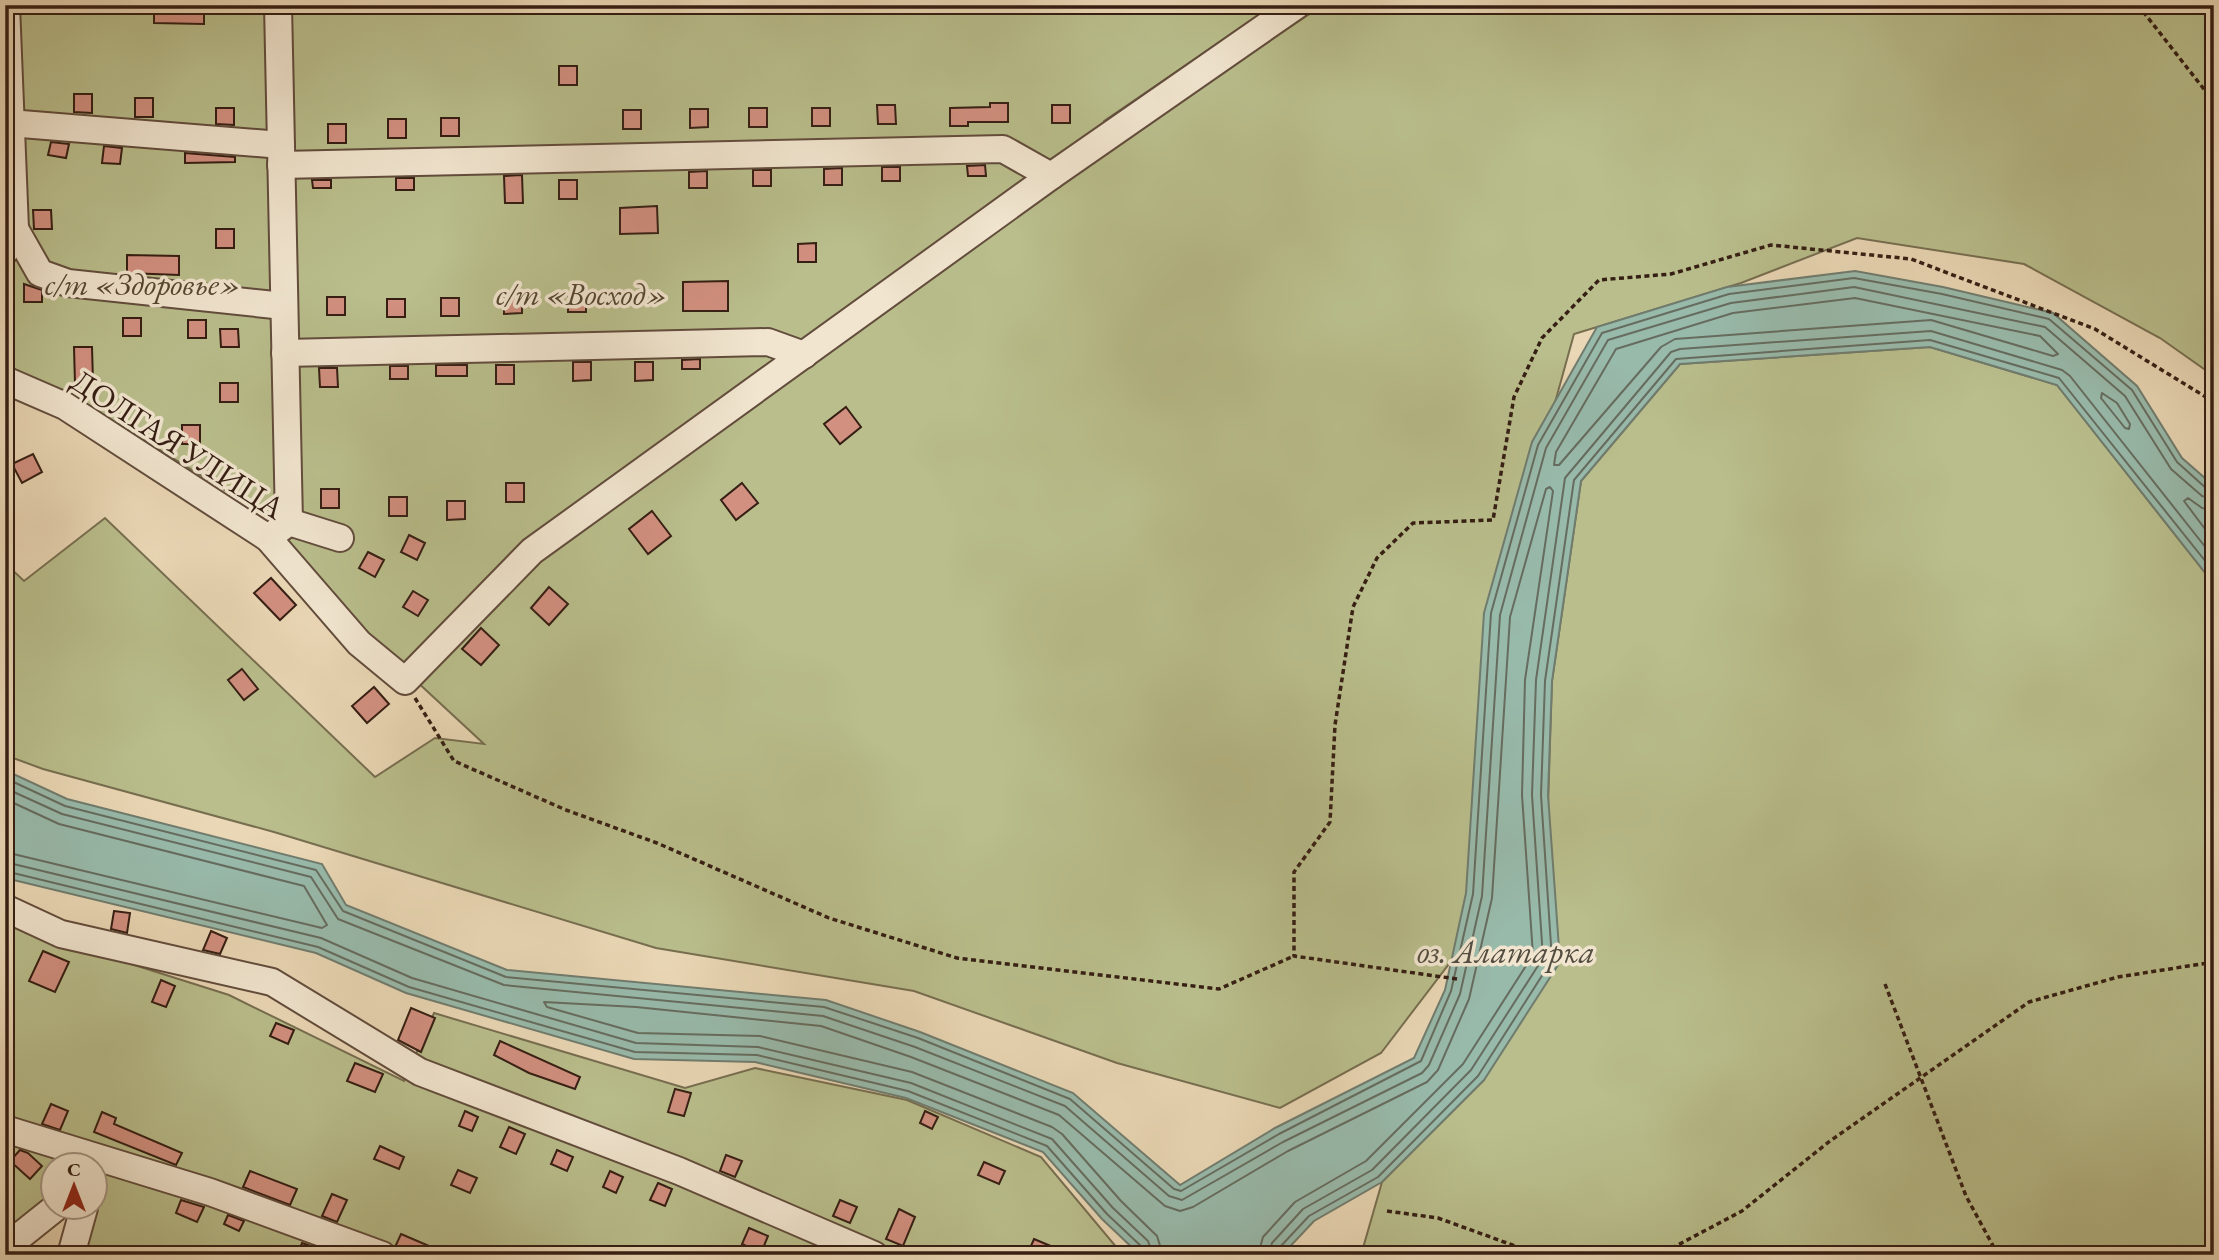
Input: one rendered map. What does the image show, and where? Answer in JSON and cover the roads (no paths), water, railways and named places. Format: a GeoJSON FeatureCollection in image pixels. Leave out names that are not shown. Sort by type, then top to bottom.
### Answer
{"type":"FeatureCollection","features":[{"type":"Feature","properties":{"kind":"street"},"geometry":{"type":"LineString","coordinates":[[6,5],[10,240],[40,273],[68,283],[284,306]]}},
{"type":"Feature","properties":{"kind":"street"},"geometry":{"type":"LineString","coordinates":[[278,5],[285,353],[278,530],[340,538]]}},
{"type":"Feature","properties":{"kind":"street"},"geometry":{"type":"LineString","coordinates":[[285,353],[768,342],[804,355],[1051,176],[1297,5]]}},
{"type":"Feature","properties":{"kind":"street"},"geometry":{"type":"LineString","coordinates":[[9,123],[281,155],[1003,149],[1051,176]]}},
{"type":"Feature","properties":{"kind":"street","name":"ДОЛГАЯ УЛИЦА"},"geometry":{"type":"LineString","coordinates":[[5,380],[65,406],[278,530],[359,643],[405,681],[532,551],[804,355]]}},
{"type":"Feature","properties":{"kind":"street"},"geometry":{"type":"LineString","coordinates":[[5,908],[61,934],[272,982],[419,1072],[680,1171],[874,1255]]}},
{"type":"Feature","properties":{"kind":"street"},"geometry":{"type":"LineString","coordinates":[[5,1129],[64,1152]]}},
{"type":"Feature","properties":{"kind":"street"},"geometry":{"type":"LineString","coordinates":[[108,1167],[210,1192],[382,1255]]}},
{"type":"Feature","properties":{"kind":"street"},"geometry":{"type":"LineString","coordinates":[[5,1248],[38,1222]]}},
{"type":"Feature","properties":{"kind":"street"},"geometry":{"type":"LineString","coordinates":[[71,1255],[80,1222]]}},
{"type":"Feature","properties":{"kind":"water","name":"оз. Алатарка"},"geometry":{"type":"Polygon","coordinates":[[[1855,271],[1943,287],[2053,313],[2137,386],[2182,458],[2214,486],[2214,584],[2057,385],[1930,347],[1680,364],[1581,481],[1552,681],[1548,795],[1560,962],[1484,1080],[1382,1182],[1314,1221],[1282,1255],[1140,1255],[1102,1219],[1043,1152],[906,1098],[755,1062],[634,1059],[406,993],[316,953],[5,878],[5,770],[67,799],[322,864],[346,905],[507,970],[826,1000],[920,1032],[1073,1093],[1180,1185],[1275,1128],[1414,1058],[1445,990],[1466,893],[1484,613],[1532,442],[1597,327],[1727,287],[1855,271]]]}},
{"type":"Feature","properties":{"kind":"park label","name":"с/т «Здоровье»"},"geometry":{"type":"Point","coordinates":[143,284]}},
{"type":"Feature","properties":{"kind":"park label","name":"с/т «Восход»"},"geometry":{"type":"Point","coordinates":[582,294]}}]}
